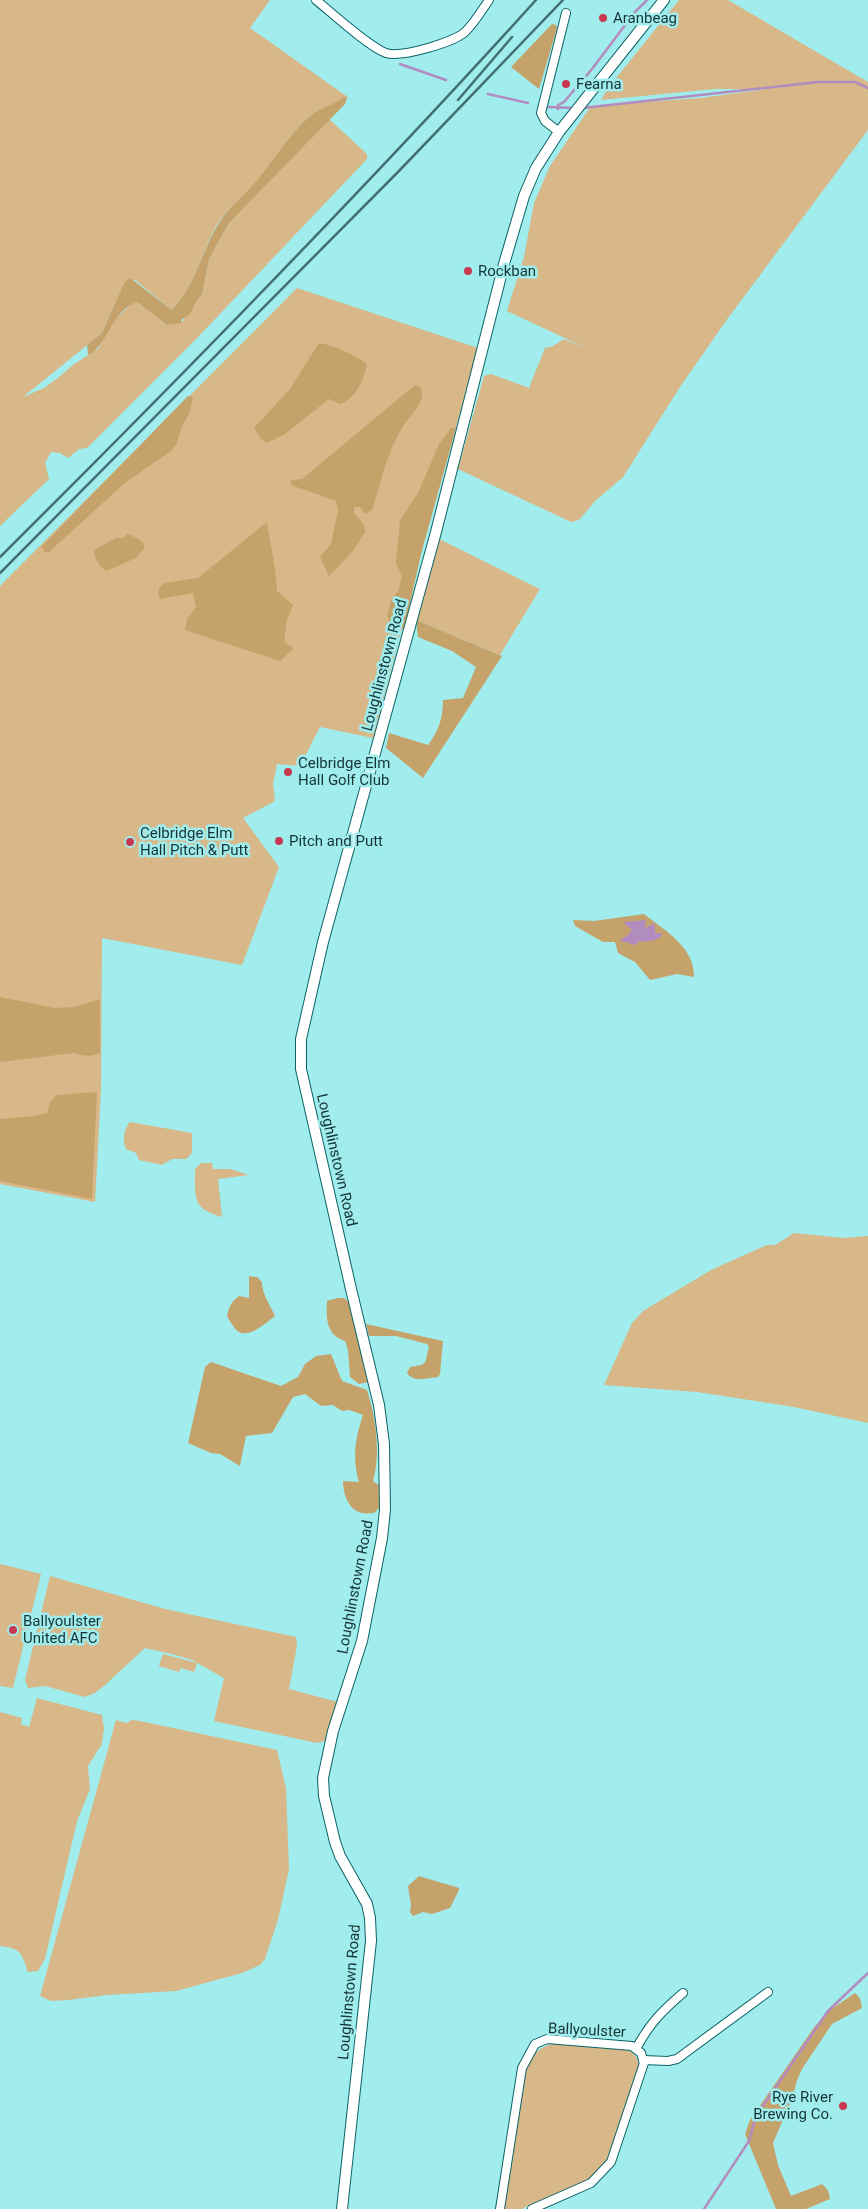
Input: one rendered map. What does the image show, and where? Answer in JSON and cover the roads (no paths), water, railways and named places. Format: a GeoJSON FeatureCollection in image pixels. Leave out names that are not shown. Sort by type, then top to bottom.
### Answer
{"type":"FeatureCollection","features":[{"type":"Feature","properties":{"kind":"street"},"geometry":{"type":"LineString","coordinates":[[316,0],[381,50],[395,54],[419,49],[460,36],[471,26],[489,0]]}},
{"type":"Feature","properties":{"kind":"street","name":"Loughlinstown Road"},"geometry":{"type":"LineString","coordinates":[[342,2209],[371,1941],[371,1923],[365,1900],[337,1849],[327,1813],[323,1778],[333,1731],[362,1641],[382,1538],[385,1510],[384,1444],[379,1405],[350,1289],[301,1069],[301,1038],[323,942],[436,532],[515,222],[524,196],[536,168],[559,132],[664,0]]}},
{"type":"Feature","properties":{"kind":"street"},"geometry":{"type":"LineString","coordinates":[[559,132],[545,121],[541,113],[566,13]]}},
{"type":"Feature","properties":{"kind":"street"},"geometry":{"type":"LineString","coordinates":[[532,2209],[545,2206],[590,2183],[611,2162],[642,2073],[643,2060],[668,2062],[678,2059],[768,1992]]}},
{"type":"Feature","properties":{"kind":"street"},"geometry":{"type":"LineString","coordinates":[[636,2049],[656,2016],[683,1993]]}},
{"type":"Feature","properties":{"kind":"street","name":"Ballyoulster"},"geometry":{"type":"LineString","coordinates":[[500,2209],[522,2068],[535,2044],[547,2039],[632,2046],[641,2053],[643,2060]]}},
{"type":"Feature","properties":{"kind":"waterway"},"geometry":{"type":"LineString","coordinates":[[558,109],[558,105],[564,102],[592,69],[635,12],[647,0]]}},
{"type":"Feature","properties":{"kind":"waterway"},"geometry":{"type":"LineString","coordinates":[[400,64],[446,80]]}},
{"type":"Feature","properties":{"kind":"waterway"},"geometry":{"type":"LineString","coordinates":[[582,108],[818,82],[855,82],[868,88]]}},
{"type":"Feature","properties":{"kind":"waterway"},"geometry":{"type":"LineString","coordinates":[[488,94],[528,103]]}},
{"type":"Feature","properties":{"kind":"waterway"},"geometry":{"type":"LineString","coordinates":[[548,107],[574,108]]}},
{"type":"Feature","properties":{"kind":"waterway"},"geometry":{"type":"LineString","coordinates":[[704,2209],[749,2141],[756,2116],[828,2011],[868,1973]]}},
{"type":"Feature","properties":{"kind":"railway"},"geometry":{"type":"LineString","coordinates":[[0,557],[272,282],[536,0]]}},
{"type":"Feature","properties":{"kind":"railway"},"geometry":{"type":"LineString","coordinates":[[0,573],[397,173],[563,0]]}},
{"type":"Feature","properties":{"kind":"railway"},"geometry":{"type":"LineString","coordinates":[[458,100],[512,37]]}},
{"type":"Feature","properties":{"kind":"place","name":"Aranbeag"},"geometry":{"type":"Point","coordinates":[603,18]}},
{"type":"Feature","properties":{"kind":"place","name":"Fearna"},"geometry":{"type":"Point","coordinates":[566,84]}},
{"type":"Feature","properties":{"kind":"place","name":"Rockban"},"geometry":{"type":"Point","coordinates":[468,271]}},
{"type":"Feature","properties":{"kind":"place","name":"Celbridge Elm Hall Golf Club"},"geometry":{"type":"Point","coordinates":[288,772]}},
{"type":"Feature","properties":{"kind":"place","name":"Pitch and Putt"},"geometry":{"type":"Point","coordinates":[279,841]}},
{"type":"Feature","properties":{"kind":"place","name":"Celbridge Elm Hall Pitch & Putt"},"geometry":{"type":"Point","coordinates":[130,842]}},
{"type":"Feature","properties":{"kind":"place","name":"Ballyoulster United AFC"},"geometry":{"type":"Point","coordinates":[13,1630]}},
{"type":"Feature","properties":{"kind":"place","name":"Rye River Brewing Co."},"geometry":{"type":"Point","coordinates":[843,2106]}}]}
